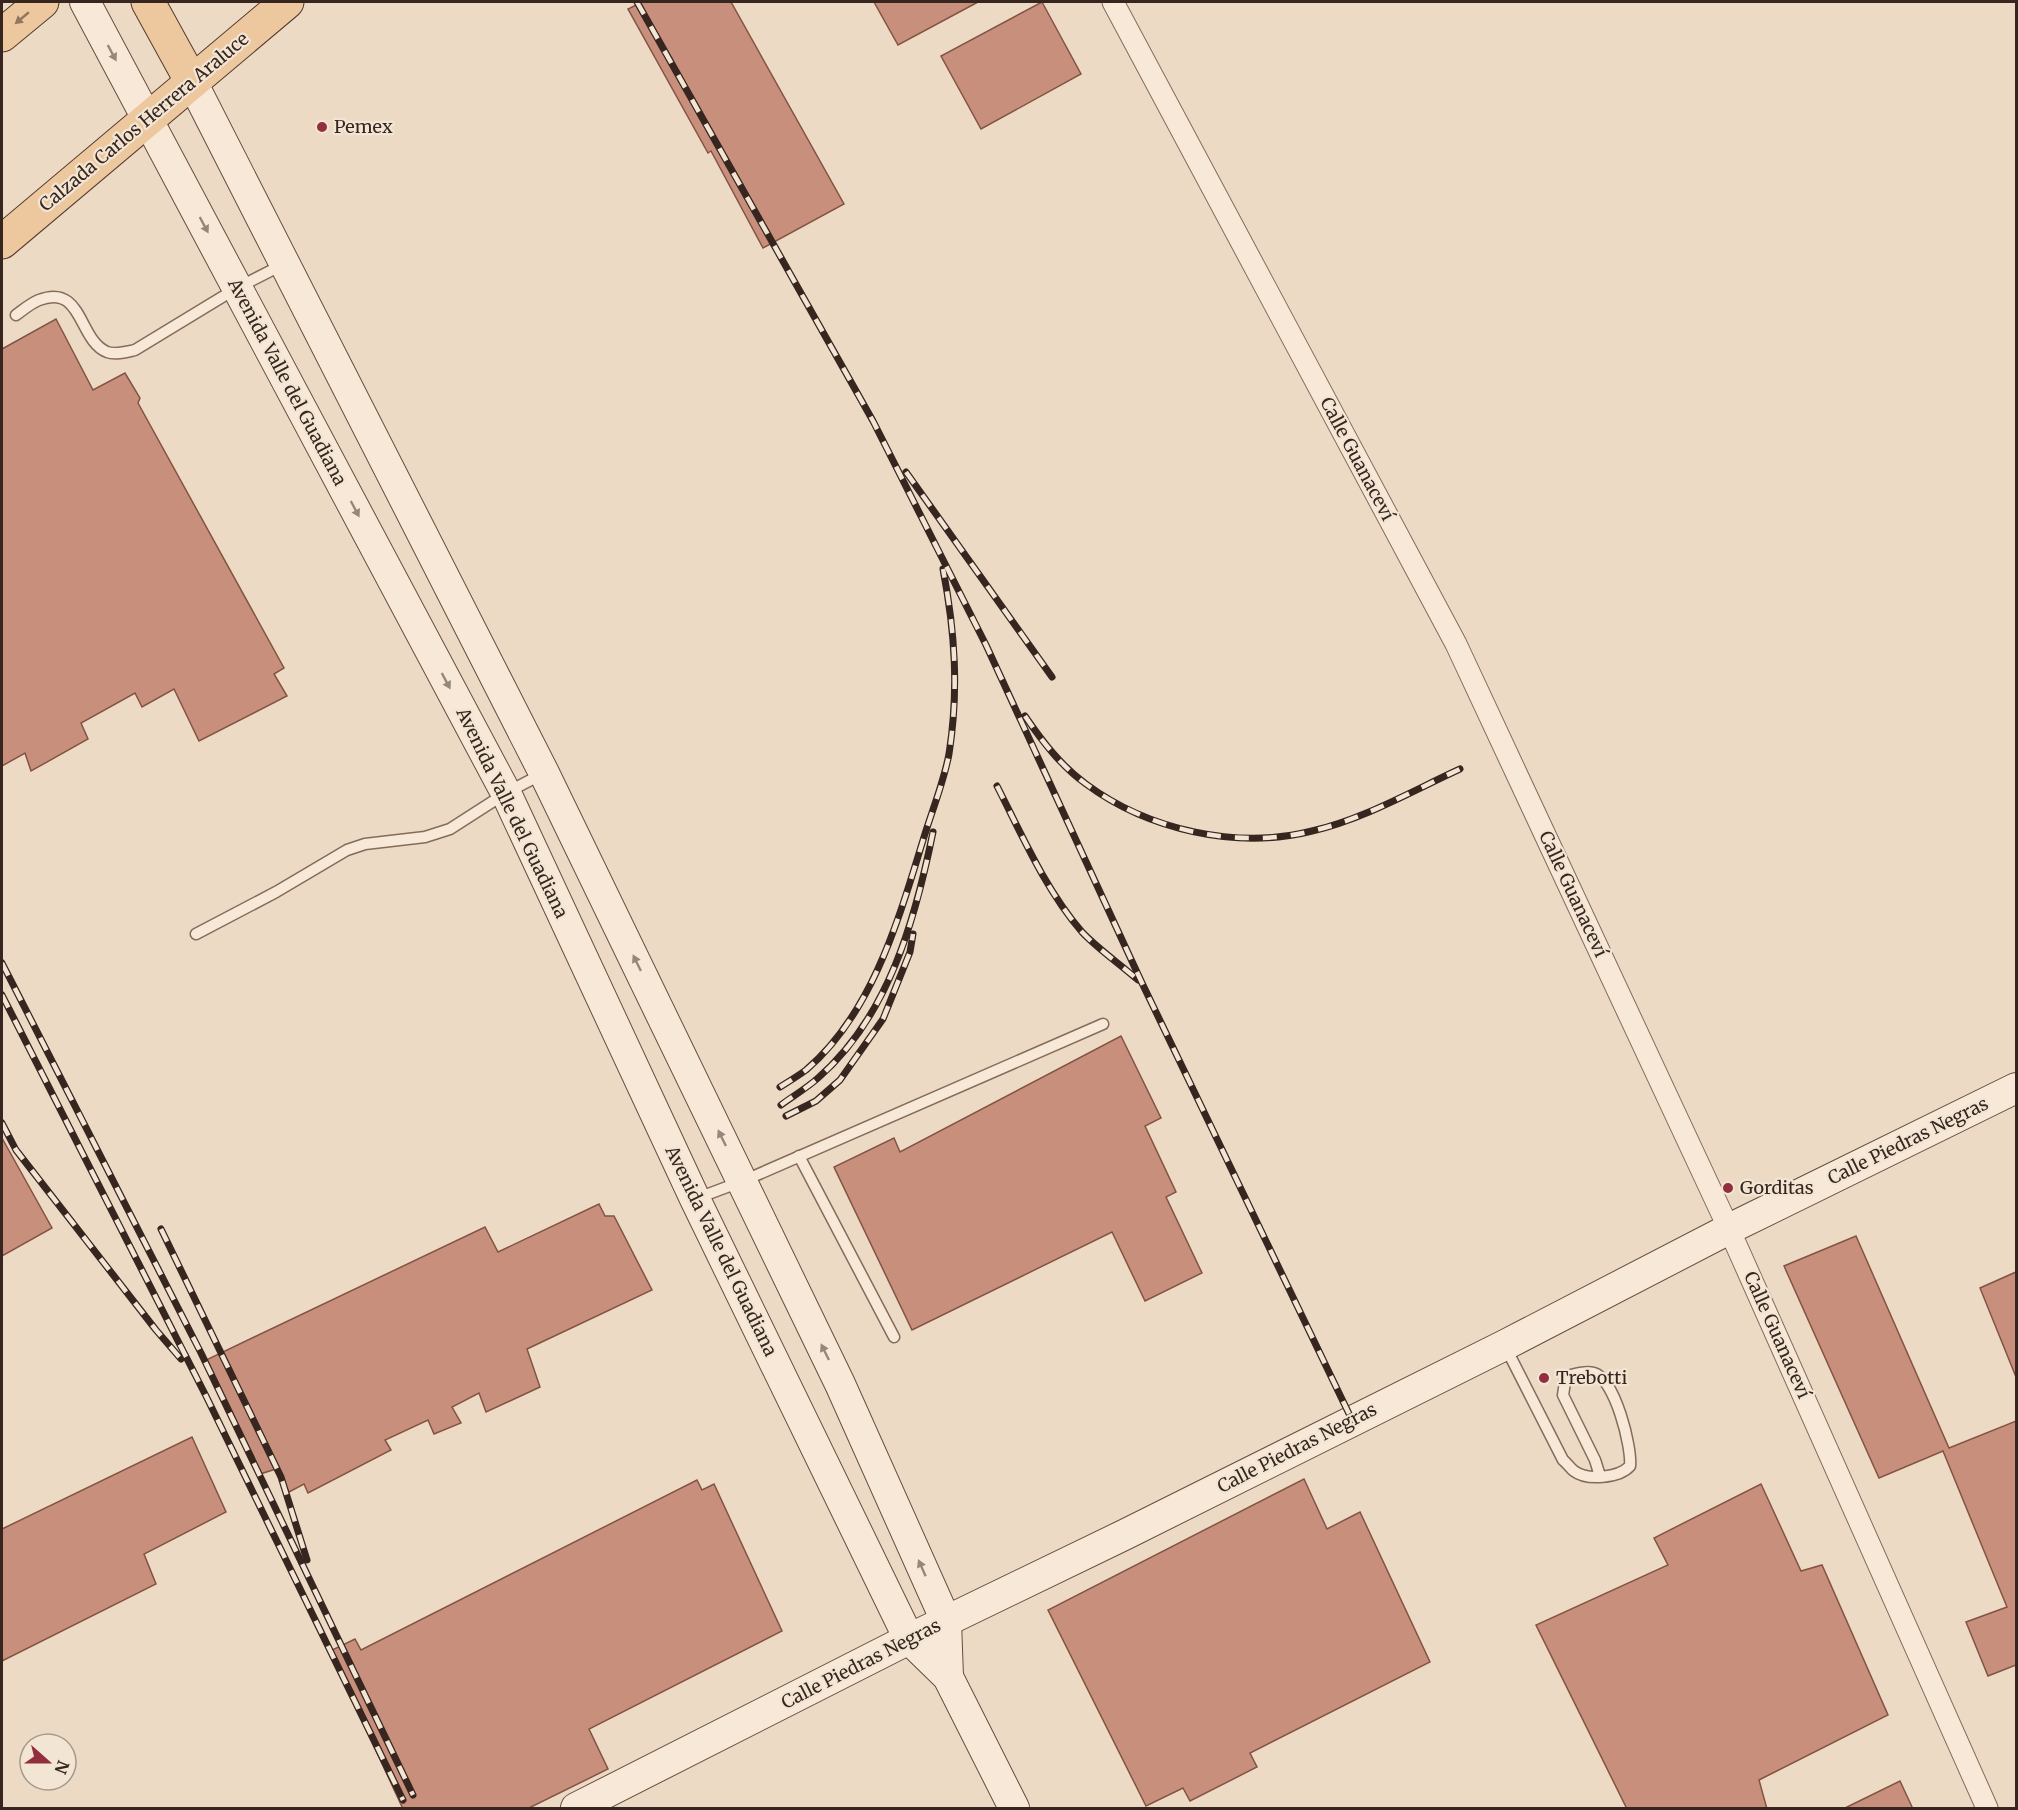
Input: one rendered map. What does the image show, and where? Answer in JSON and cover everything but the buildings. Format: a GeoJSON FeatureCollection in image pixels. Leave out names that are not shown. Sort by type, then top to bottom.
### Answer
{"type":"FeatureCollection","features":[{"type":"Feature","properties":{"kind":"main road"},"geometry":{"type":"LineString","coordinates":[[2,35],[42,2]]}},
{"type":"Feature","properties":{"kind":"main road","name":"Avenida Valle del Guadiana"},"geometry":{"type":"LineString","coordinates":[[84,2],[506,793],[695,1199],[909,1639],[948,1677]]}},
{"type":"Feature","properties":{"kind":"main road"},"geometry":{"type":"LineString","coordinates":[[148,2],[285,263],[544,773],[743,1180],[840,1384],[946,1622],[948,1677],[1014,1809]]}},
{"type":"Feature","properties":{"kind":"main road","name":"Calzada Carlos Herrera Araluce"},"geometry":{"type":"LineString","coordinates":[[2,242],[287,2]]}},
{"type":"Feature","properties":{"kind":"main road","name":"Calle Piedras Negras"},"geometry":{"type":"LineString","coordinates":[[576,1809],[909,1639],[1126,1534],[1505,1345],[1729,1229],[2016,1088]]}},
{"type":"Feature","properties":{"kind":"main road"},"geometry":{"type":"LineString","coordinates":[[795,1404],[840,1384]]}},
{"type":"Feature","properties":{"kind":"street","name":"Calle Guanaceví"},"geometry":{"type":"LineString","coordinates":[[1113,2],[1456,644],[1729,1229],[1987,1809]]}},
{"type":"Feature","properties":{"kind":"lane"},"geometry":{"type":"LineString","coordinates":[[16,315],[37,301],[48,297],[58,297],[68,301],[75,308],[96,343],[107,352],[123,353],[135,350],[237,288],[285,263]]}},
{"type":"Feature","properties":{"kind":"lane"},"geometry":{"type":"LineString","coordinates":[[196,934],[276,892],[347,850],[365,844],[425,837],[450,830],[506,793],[544,773]]}},
{"type":"Feature","properties":{"kind":"lane"},"geometry":{"type":"LineString","coordinates":[[695,1199],[1103,1024]]}},
{"type":"Feature","properties":{"kind":"lane"},"geometry":{"type":"LineString","coordinates":[[799,1156],[894,1337]]}},
{"type":"Feature","properties":{"kind":"lane"},"geometry":{"type":"LineString","coordinates":[[1505,1345],[1563,1460],[1575,1472],[1587,1475],[1600,1476],[1624,1472],[1630,1466],[1629,1443],[1613,1394],[1603,1379],[1595,1373],[1571,1375],[1565,1382],[1563,1395],[1595,1460],[1600,1476]]}},
{"type":"Feature","properties":{"kind":"railway"},"geometry":{"type":"LineString","coordinates":[[637,2],[873,421],[986,645],[1142,983],[1352,1420]]}},
{"type":"Feature","properties":{"kind":"railway"},"geometry":{"type":"LineString","coordinates":[[906,472],[1052,677]]}},
{"type":"Feature","properties":{"kind":"railway"},"geometry":{"type":"LineString","coordinates":[[780,1087],[806,1070],[829,1047],[849,1021],[866,993],[893,931],[941,785],[949,754],[955,684],[953,638],[943,569]]}},
{"type":"Feature","properties":{"kind":"railway"},"geometry":{"type":"LineString","coordinates":[[1025,716],[1045,744],[1068,769],[1110,800],[1165,824],[1224,837],[1283,836],[1331,826],[1369,812],[1460,769]]}},
{"type":"Feature","properties":{"kind":"railway"},"geometry":{"type":"LineString","coordinates":[[997,786],[1035,861],[1069,915],[1088,938],[1138,980]]}},
{"type":"Feature","properties":{"kind":"railway"},"geometry":{"type":"LineString","coordinates":[[781,1105],[814,1082],[842,1054],[863,1026],[880,997],[907,933],[933,832]]}},
{"type":"Feature","properties":{"kind":"railway"},"geometry":{"type":"LineString","coordinates":[[786,1116],[816,1101],[840,1080],[883,1019],[910,952],[913,934]]}},
{"type":"Feature","properties":{"kind":"railway"},"geometry":{"type":"LineString","coordinates":[[2,963],[201,1353],[413,1795]]}},
{"type":"Feature","properties":{"kind":"railway"},"geometry":{"type":"LineString","coordinates":[[2,995],[206,1396],[403,1800]]}},
{"type":"Feature","properties":{"kind":"railway"},"geometry":{"type":"LineString","coordinates":[[2,1123],[16,1150],[181,1359]]}},
{"type":"Feature","properties":{"kind":"railway"},"geometry":{"type":"LineString","coordinates":[[161,1229],[281,1477],[307,1560]]}},
{"type":"Feature","properties":{"kind":"place","name":"Pemex"},"geometry":{"type":"Point","coordinates":[322,127]}},
{"type":"Feature","properties":{"kind":"place","name":"Gorditas"},"geometry":{"type":"Point","coordinates":[1728,1188]}},
{"type":"Feature","properties":{"kind":"place","name":"Trebotti"},"geometry":{"type":"Point","coordinates":[1544,1378]}}]}
